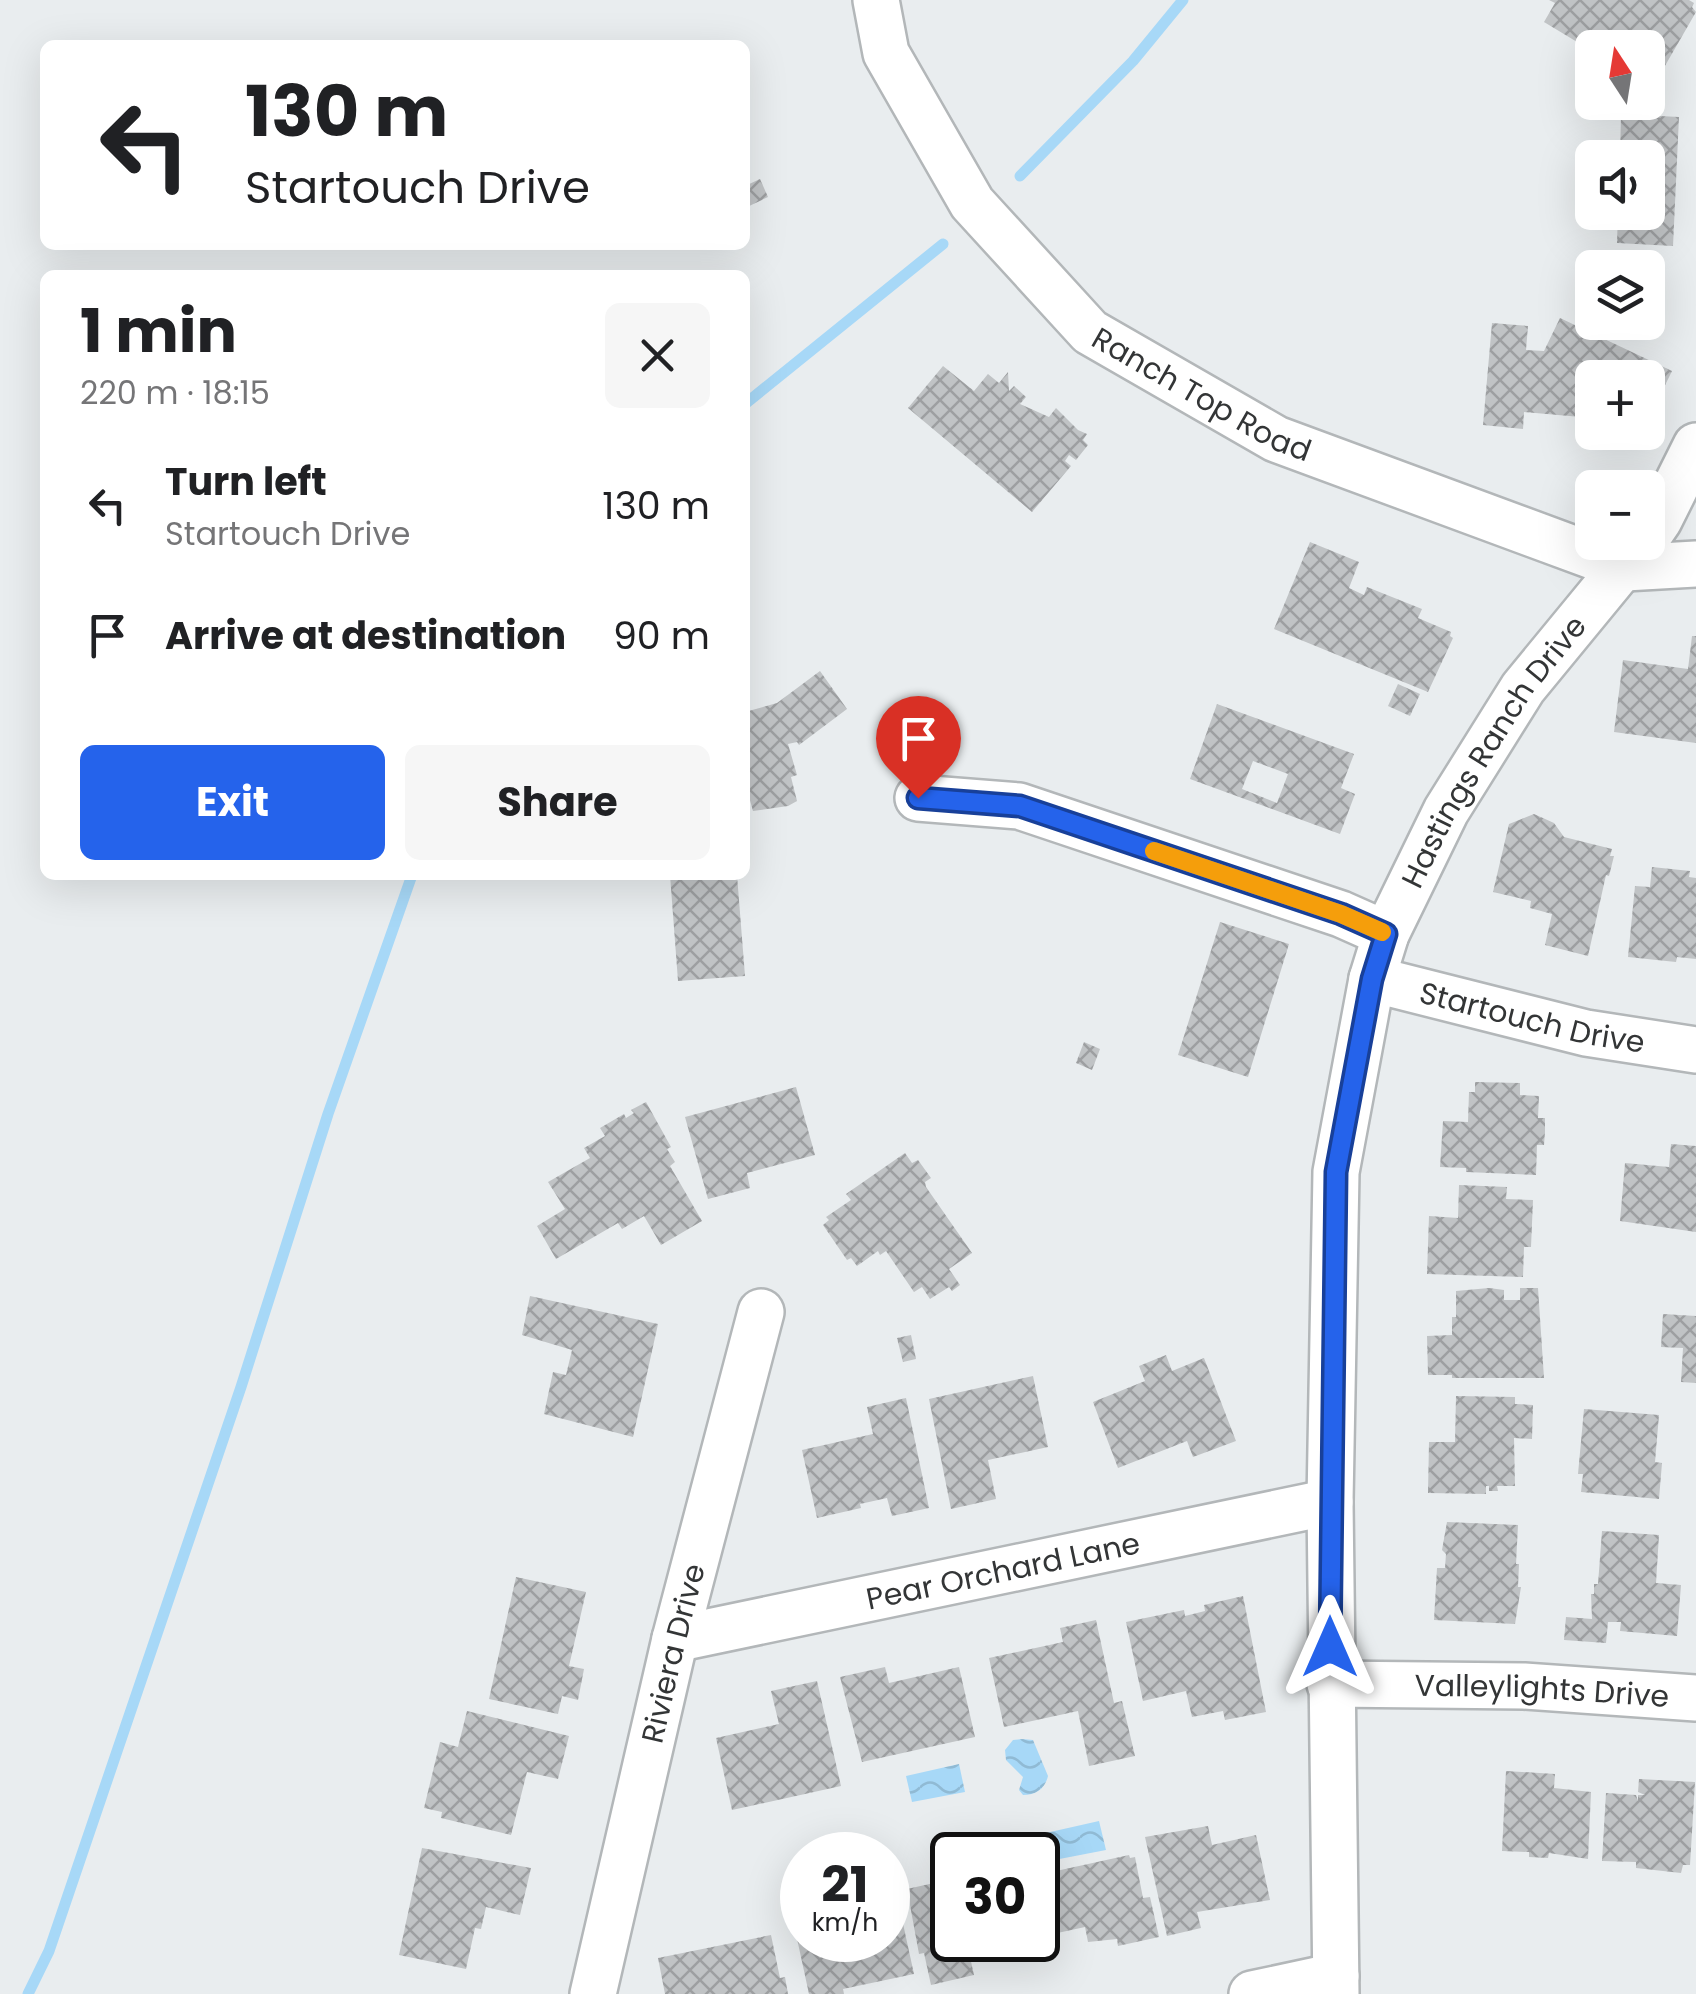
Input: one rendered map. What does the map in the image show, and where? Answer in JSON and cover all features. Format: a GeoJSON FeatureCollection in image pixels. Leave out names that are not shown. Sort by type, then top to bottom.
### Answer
{"type":"FeatureCollection","features":[{"type":"Feature","properties":{"kind":"street","name":"Ranch Top Road"},"geometry":{"type":"LineString","coordinates":[[876,0],[886,52],[972,203],[1090,332],[1276,439],[1575,530]]}},
{"type":"Feature","properties":{"kind":"street","name":"Hastings Ranch Drive"},"geometry":{"type":"LineString","coordinates":[[1665,508],[1696,446]]}},
{"type":"Feature","properties":{"kind":"street","name":"Ranch Top Road"},"geometry":{"type":"LineString","coordinates":[[1665,556],[1696,564]]}},
{"type":"Feature","properties":{"kind":"street","name":"Hastings Ranch Drive"},"geometry":{"type":"LineString","coordinates":[[1336,1985],[1330,1502],[1336,1172],[1372,979],[1386,934],[1446,810],[1523,688],[1629,560]]}},
{"type":"Feature","properties":{"kind":"street"},"geometry":{"type":"LineString","coordinates":[[918,798],[1020,806],[1341,914],[1386,934]]}},
{"type":"Feature","properties":{"kind":"street","name":"Startouch Drive"},"geometry":{"type":"LineString","coordinates":[[1372,979],[1586,1033],[1696,1050]]}},
{"type":"Feature","properties":{"kind":"street","name":"Riviera Drive"},"geometry":{"type":"LineString","coordinates":[[593,1994],[675,1639],[761,1312]]}},
{"type":"Feature","properties":{"kind":"street","name":"Pear Orchard Lane"},"geometry":{"type":"LineString","coordinates":[[675,1639],[1330,1502]]}},
{"type":"Feature","properties":{"kind":"street","name":"Valleylights Drive"},"geometry":{"type":"LineString","coordinates":[[1330,1684],[1524,1686],[1696,1698]]}},
{"type":"Feature","properties":{"kind":"street"},"geometry":{"type":"LineString","coordinates":[[1252,1994],[1336,1985]]}},
{"type":"Feature","properties":{"kind":"water"},"geometry":{"type":"Polygon","coordinates":[[[1013,1740],[1033,1740],[1048,1776],[1039,1790],[1023,1795],[1019,1790],[1023,1777],[1006,1760],[1005,1750],[1013,1740]]]}},
{"type":"Feature","properties":{"kind":"water"},"geometry":{"type":"Polygon","coordinates":[[[959,1764],[965,1792],[912,1802],[906,1776],[959,1764]]]}},
{"type":"Feature","properties":{"kind":"water"},"geometry":{"type":"Polygon","coordinates":[[[1099,1821],[1106,1850],[1060,1859],[1060,1832],[1050,1832],[1099,1821]]]}},
{"type":"Feature","properties":{"kind":"building"},"geometry":{"type":"Polygon","coordinates":[[[1549,0],[1689,0],[1696,12],[1665,66],[1665,30],[1575,30],[1575,41],[1544,22],[1555,3],[1549,0]]]}},
{"type":"Feature","properties":{"kind":"building"},"geometry":{"type":"Polygon","coordinates":[[[1679,117],[1673,246],[1617,243],[1617,230],[1665,230],[1665,140],[1620,140],[1621,120],[1679,117]]]}},
{"type":"Feature","properties":{"kind":"building"},"geometry":{"type":"Polygon","coordinates":[[[760,179],[768,197],[750,206],[750,184],[760,179]]]}},
{"type":"Feature","properties":{"kind":"building"},"geometry":{"type":"Polygon","coordinates":[[[1560,318],[1575,325],[1575,340],[1606,340],[1649,360],[1575,360],[1575,416],[1524,412],[1523,429],[1483,425],[1492,323],[1528,326],[1526,350],[1544,351],[1560,318]]]}},
{"type":"Feature","properties":{"kind":"building"},"geometry":{"type":"Polygon","coordinates":[[[943,366],[974,391],[988,374],[999,383],[1008,372],[1009,391],[1014,386],[1026,397],[1020,404],[1049,417],[1056,408],[1087,434],[1083,440],[1088,445],[1076,460],[1069,455],[1065,461],[1071,466],[1032,512],[908,408],[943,366]]]}},
{"type":"Feature","properties":{"kind":"building"},"geometry":{"type":"Polygon","coordinates":[[[1310,542],[1359,562],[1349,588],[1364,595],[1367,587],[1422,609],[1418,618],[1451,632],[1453,638],[1428,692],[1274,629],[1310,542]]]}},
{"type":"Feature","properties":{"kind":"building"},"geometry":{"type":"Polygon","coordinates":[[[1692,636],[1696,636],[1696,743],[1614,732],[1623,660],[1688,669],[1692,636]]]}},
{"type":"Feature","properties":{"kind":"building"},"geometry":{"type":"Polygon","coordinates":[[[820,671],[847,709],[799,745],[788,744],[797,775],[791,777],[797,801],[753,811],[750,711],[777,703],[820,671]]]}},
{"type":"Feature","properties":{"kind":"building"},"geometry":{"type":"Polygon","coordinates":[[[1398,684],[1420,694],[1410,716],[1388,706],[1398,684]]]}},
{"type":"Feature","properties":{"kind":"building"},"geometry":{"type":"Polygon","coordinates":[[[1217,704],[1354,754],[1341,788],[1355,794],[1340,834],[1190,779],[1217,704]],[[1253,761],[1242,789],[1277,803],[1288,774],[1253,761]]]}},
{"type":"Feature","properties":{"kind":"building"},"geometry":{"type":"Polygon","coordinates":[[[1534,814],[1554,823],[1564,837],[1612,849],[1610,856],[1614,856],[1588,956],[1545,945],[1552,914],[1530,908],[1531,901],[1493,892],[1509,824],[1534,814]]]}},
{"type":"Feature","properties":{"kind":"building"},"geometry":{"type":"Polygon","coordinates":[[[1652,867],[1690,871],[1689,877],[1696,878],[1696,959],[1677,957],[1676,962],[1628,957],[1635,886],[1650,887],[1652,867]]]}},
{"type":"Feature","properties":{"kind":"building"},"geometry":{"type":"Polygon","coordinates":[[[670,880],[737,880],[745,976],[678,981],[670,880]]]}},
{"type":"Feature","properties":{"kind":"building"},"geometry":{"type":"Polygon","coordinates":[[[1220,922],[1289,944],[1248,1077],[1178,1055],[1220,922]]]}},
{"type":"Feature","properties":{"kind":"building"},"geometry":{"type":"Polygon","coordinates":[[[1084,1042],[1100,1049],[1092,1070],[1076,1063],[1084,1042]]]}},
{"type":"Feature","properties":{"kind":"building"},"geometry":{"type":"Polygon","coordinates":[[[1475,1082],[1520,1083],[1520,1095],[1539,1096],[1538,1118],[1545,1118],[1545,1132],[1544,1145],[1537,1145],[1536,1175],[1440,1167],[1443,1121],[1468,1122],[1469,1092],[1475,1092],[1475,1082]]]}},
{"type":"Feature","properties":{"kind":"building"},"geometry":{"type":"Polygon","coordinates":[[[796,1087],[815,1155],[747,1173],[750,1188],[708,1199],[685,1117],[796,1087]]]}},
{"type":"Feature","properties":{"kind":"building"},"geometry":{"type":"Polygon","coordinates":[[[646,1102],[671,1147],[667,1149],[675,1162],[670,1166],[702,1221],[661,1245],[644,1216],[622,1229],[618,1223],[556,1259],[537,1226],[565,1209],[548,1182],[590,1158],[584,1148],[605,1136],[600,1128],[624,1114],[626,1118],[634,1113],[631,1110],[646,1102]]]}},
{"type":"Feature","properties":{"kind":"building"},"geometry":{"type":"Polygon","coordinates":[[[1671,1144],[1696,1146],[1696,1232],[1620,1221],[1625,1163],[1669,1167],[1671,1144]]]}},
{"type":"Feature","properties":{"kind":"building"},"geometry":{"type":"Polygon","coordinates":[[[905,1153],[912,1163],[918,1160],[931,1178],[925,1182],[926,1187],[972,1253],[949,1269],[960,1285],[930,1299],[922,1287],[914,1292],[886,1251],[880,1255],[878,1251],[857,1266],[851,1258],[847,1260],[823,1225],[829,1220],[826,1217],[851,1200],[846,1194],[905,1153]]]}},
{"type":"Feature","properties":{"kind":"building"},"geometry":{"type":"Polygon","coordinates":[[[1459,1185],[1507,1187],[1506,1199],[1533,1200],[1531,1247],[1524,1247],[1523,1277],[1427,1274],[1429,1216],[1458,1218],[1459,1185]]]}},
{"type":"Feature","properties":{"kind":"building"},"geometry":{"type":"Polygon","coordinates":[[[1520,1288],[1538,1288],[1544,1378],[1428,1375],[1427,1336],[1452,1335],[1456,1291],[1504,1290],[1504,1300],[1520,1300],[1520,1288]]]}},
{"type":"Feature","properties":{"kind":"building"},"geometry":{"type":"Polygon","coordinates":[[[530,1296],[658,1324],[633,1437],[544,1414],[553,1372],[566,1375],[572,1350],[522,1335],[530,1296]]]}},
{"type":"Feature","properties":{"kind":"building"},"geometry":{"type":"Polygon","coordinates":[[[1663,1314],[1696,1316],[1696,1383],[1681,1382],[1683,1348],[1661,1347],[1663,1314]]]}},
{"type":"Feature","properties":{"kind":"building"},"geometry":{"type":"Polygon","coordinates":[[[911,1335],[916,1359],[903,1362],[897,1338],[911,1335]]]}},
{"type":"Feature","properties":{"kind":"building"},"geometry":{"type":"Polygon","coordinates":[[[1166,1355],[1172,1371],[1204,1358],[1236,1441],[1193,1457],[1187,1441],[1118,1468],[1093,1402],[1145,1381],[1139,1366],[1166,1355]]]}},
{"type":"Feature","properties":{"kind":"building"},"geometry":{"type":"Polygon","coordinates":[[[1033,1376],[1048,1447],[988,1460],[996,1499],[951,1509],[929,1399],[1033,1376]]]}},
{"type":"Feature","properties":{"kind":"building"},"geometry":{"type":"Polygon","coordinates":[[[1456,1396],[1515,1397],[1515,1404],[1533,1405],[1532,1439],[1514,1438],[1515,1486],[1497,1486],[1498,1491],[1489,1491],[1486,1486],[1486,1494],[1428,1493],[1429,1442],[1455,1442],[1456,1396]]]}},
{"type":"Feature","properties":{"kind":"building"},"geometry":{"type":"Polygon","coordinates":[[[906,1398],[929,1508],[892,1516],[887,1498],[817,1518],[802,1450],[873,1434],[867,1407],[906,1398]]]}},
{"type":"Feature","properties":{"kind":"building"},"geometry":{"type":"Polygon","coordinates":[[[1584,1409],[1659,1415],[1655,1462],[1662,1463],[1659,1499],[1581,1492],[1583,1474],[1578,1474],[1584,1409]]]}},
{"type":"Feature","properties":{"kind":"building"},"geometry":{"type":"Polygon","coordinates":[[[1447,1522],[1518,1525],[1516,1564],[1521,1587],[1515,1624],[1434,1620],[1437,1568],[1445,1568],[1446,1554],[1442,1550],[1447,1522]]]}},
{"type":"Feature","properties":{"kind":"building"},"geometry":{"type":"Polygon","coordinates":[[[1602,1531],[1659,1535],[1656,1583],[1681,1585],[1677,1636],[1620,1631],[1621,1622],[1608,1622],[1606,1643],[1564,1640],[1566,1617],[1592,1619],[1591,1594],[1594,1584],[1598,1584],[1602,1531]]]}},
{"type":"Feature","properties":{"kind":"building"},"geometry":{"type":"Polygon","coordinates":[[[516,1577],[586,1592],[569,1666],[584,1669],[578,1700],[562,1696],[558,1714],[489,1699],[516,1577]]]}},
{"type":"Feature","properties":{"kind":"building"},"geometry":{"type":"Polygon","coordinates":[[[1243,1596],[1266,1712],[1225,1720],[1223,1711],[1192,1717],[1186,1691],[1143,1701],[1126,1622],[1184,1610],[1185,1616],[1205,1611],[1204,1605],[1243,1596]]]}},
{"type":"Feature","properties":{"kind":"building"},"geometry":{"type":"Polygon","coordinates":[[[1096,1620],[1114,1703],[1122,1701],[1135,1756],[1089,1766],[1078,1711],[1004,1727],[989,1658],[1063,1642],[1060,1628],[1096,1620]]]}},
{"type":"Feature","properties":{"kind":"building"},"geometry":{"type":"Polygon","coordinates":[[[885,1667],[889,1683],[959,1667],[975,1737],[862,1762],[840,1677],[885,1667]]]}},
{"type":"Feature","properties":{"kind":"building"},"geometry":{"type":"Polygon","coordinates":[[[817,1681],[841,1786],[732,1810],[716,1738],[779,1724],[771,1691],[817,1681]]]}},
{"type":"Feature","properties":{"kind":"building"},"geometry":{"type":"Polygon","coordinates":[[[467,1711],[569,1736],[558,1779],[527,1772],[511,1835],[441,1818],[442,1812],[424,1808],[440,1742],[458,1747],[467,1711]]]}},
{"type":"Feature","properties":{"kind":"building"},"geometry":{"type":"Polygon","coordinates":[[[1506,1771],[1555,1774],[1554,1788],[1591,1792],[1588,1859],[1549,1853],[1548,1858],[1529,1857],[1529,1852],[1502,1851],[1506,1771]]]}},
{"type":"Feature","properties":{"kind":"building"},"geometry":{"type":"Polygon","coordinates":[[[1639,1779],[1695,1782],[1690,1865],[1683,1865],[1681,1873],[1636,1868],[1636,1862],[1602,1861],[1606,1793],[1636,1795],[1638,1801],[1638,1795],[1645,1795],[1638,1792],[1639,1779]]]}},
{"type":"Feature","properties":{"kind":"building"},"geometry":{"type":"Polygon","coordinates":[[[1208,1826],[1212,1845],[1256,1835],[1270,1900],[1197,1912],[1201,1928],[1167,1936],[1145,1837],[1208,1826]]]}},
{"type":"Feature","properties":{"kind":"building"},"geometry":{"type":"Polygon","coordinates":[[[422,1848],[531,1868],[520,1915],[486,1907],[481,1929],[475,1928],[466,1969],[399,1955],[422,1848]]]}},
{"type":"Feature","properties":{"kind":"building"},"geometry":{"type":"Polygon","coordinates":[[[1129,1855],[1135,1857],[1143,1898],[1150,1897],[1159,1937],[1118,1946],[1117,1939],[1088,1942],[1085,1927],[1060,1932],[1060,1870],[1129,1855]]]}},
{"type":"Feature","properties":{"kind":"building"},"geometry":{"type":"Polygon","coordinates":[[[930,1884],[930,1962],[971,1962],[974,1975],[931,1985],[924,1953],[919,1954],[910,1888],[930,1884]]]}},
{"type":"Feature","properties":{"kind":"building"},"geometry":{"type":"Polygon","coordinates":[[[771,1935],[780,1978],[785,1977],[788,1994],[665,1994],[658,1958],[771,1935]]]}},
{"type":"Feature","properties":{"kind":"building"},"geometry":{"type":"Polygon","coordinates":[[[910,1956],[914,1974],[843,1989],[844,1994],[809,1994],[802,1962],[910,1962],[910,1956]]]}},
{"type":"Feature","properties":{"kind":"waterway"},"geometry":{"type":"LineString","coordinates":[[1020,176],[1133,61],[1183,0]]}},
{"type":"Feature","properties":{"kind":"waterway"},"geometry":{"type":"LineString","coordinates":[[750,400],[943,244]]}},
{"type":"Feature","properties":{"kind":"waterway"},"geometry":{"type":"LineString","coordinates":[[28,1994],[49,1951],[241,1387],[328,1114],[410,880]]}},
{"type":"Feature","properties":{"kind":"slow traffic"},"geometry":{"type":"LineString","coordinates":[[1154,851],[1341,914],[1382,932]]}},
{"type":"Feature","properties":{"kind":"route"},"geometry":{"type":"LineString","coordinates":[[918,798],[1020,806],[1341,914],[1386,934],[1372,979],[1336,1172],[1330,1647]]}}]}
